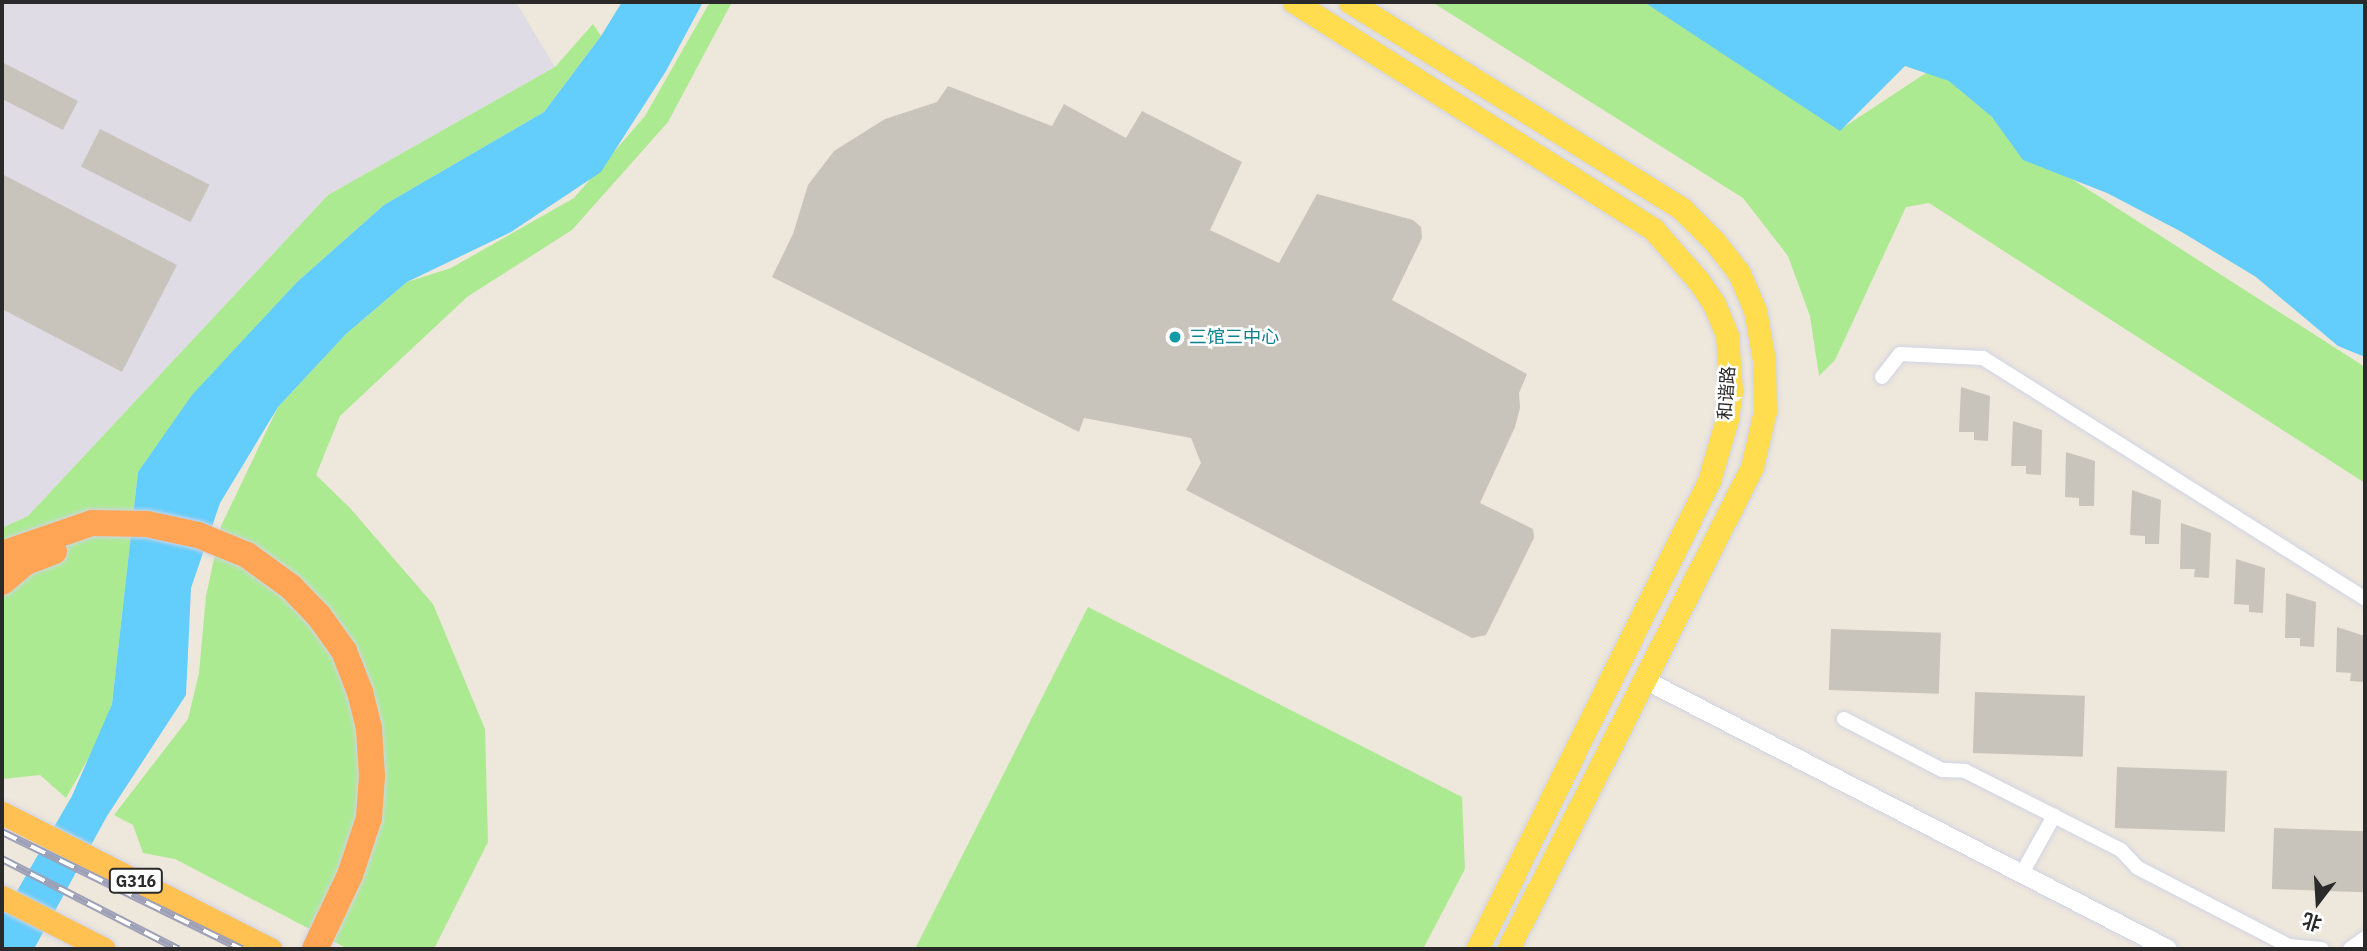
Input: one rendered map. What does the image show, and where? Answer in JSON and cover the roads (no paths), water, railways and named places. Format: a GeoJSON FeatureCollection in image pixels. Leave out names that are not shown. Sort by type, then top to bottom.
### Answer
{"type":"FeatureCollection","features":[{"type":"Feature","properties":{"kind":"highway"},"geometry":{"type":"LineString","coordinates":[[2,582],[16,553],[92,523],[147,524],[198,536],[247,555],[290,587],[319,615],[344,652],[360,692],[369,729],[372,776],[369,818],[350,875],[314,949]]}},
{"type":"Feature","properties":{"kind":"highway"},"geometry":{"type":"LineString","coordinates":[[16,553],[89,540],[144,541],[188,549],[231,565],[274,591],[307,621],[334,662],[355,723],[358,778],[349,829],[334,881],[300,949]]}},
{"type":"Feature","properties":{"kind":"highway","name":"G316"},"geometry":{"type":"LineString","coordinates":[[2,813],[270,949]]}},
{"type":"Feature","properties":{"kind":"highway"},"geometry":{"type":"LineString","coordinates":[[2,897],[104,949]]}},
{"type":"Feature","properties":{"kind":"main road","name":"和谐路"},"geometry":{"type":"LineString","coordinates":[[1294,2],[1654,230],[1698,280],[1714,304],[1727,335],[1731,391],[1727,419],[1709,481],[1477,949]]}},
{"type":"Feature","properties":{"kind":"main road","name":"和谐路"},"geometry":{"type":"LineString","coordinates":[[1350,2],[1682,209],[1715,242],[1739,273],[1755,310],[1766,387],[1760,443],[1752,467],[1508,949]]}},
{"type":"Feature","properties":{"kind":"street"},"geometry":{"type":"LineString","coordinates":[[1882,377],[1899,355],[1983,358],[2365,599]]}},
{"type":"Feature","properties":{"kind":"street"},"geometry":{"type":"LineString","coordinates":[[1645,680],[2021,876],[2168,949]]}},
{"type":"Feature","properties":{"kind":"street"},"geometry":{"type":"LineString","coordinates":[[1844,719],[1942,770],[1965,771],[2121,850],[2137,868],[2288,946],[2322,949]]}},
{"type":"Feature","properties":{"kind":"street"},"geometry":{"type":"LineString","coordinates":[[2021,876],[2054,816]]}},
{"type":"Feature","properties":{"kind":"street"},"geometry":{"type":"LineString","coordinates":[[2350,949],[2365,938]]}},
{"type":"Feature","properties":{"kind":"water"},"geometry":{"type":"Polygon","coordinates":[[[622,2],[703,2],[666,71],[601,172],[511,232],[407,282],[346,334],[278,407],[220,503],[191,588],[186,695],[107,816],[34,949],[2,949],[2,917],[72,796],[112,704],[138,472],[192,395],[297,282],[384,205],[544,112],[601,36],[622,2]]]}},
{"type":"Feature","properties":{"kind":"water"},"geometry":{"type":"Polygon","coordinates":[[[1644,2],[2365,2],[2365,357],[2338,346],[2256,277],[2180,231],[2107,193],[2023,160],[1992,117],[1949,81],[1905,66],[1840,131],[1644,2]]]}},
{"type":"Feature","properties":{"kind":"railway"},"geometry":{"type":"LineString","coordinates":[[2,832],[242,949]]}},
{"type":"Feature","properties":{"kind":"railway"},"geometry":{"type":"LineString","coordinates":[[2,859],[178,949]]}},
{"type":"Feature","properties":{"kind":"place","name":"三馆三中心"},"geometry":{"type":"Point","coordinates":[1175,337]}}]}
